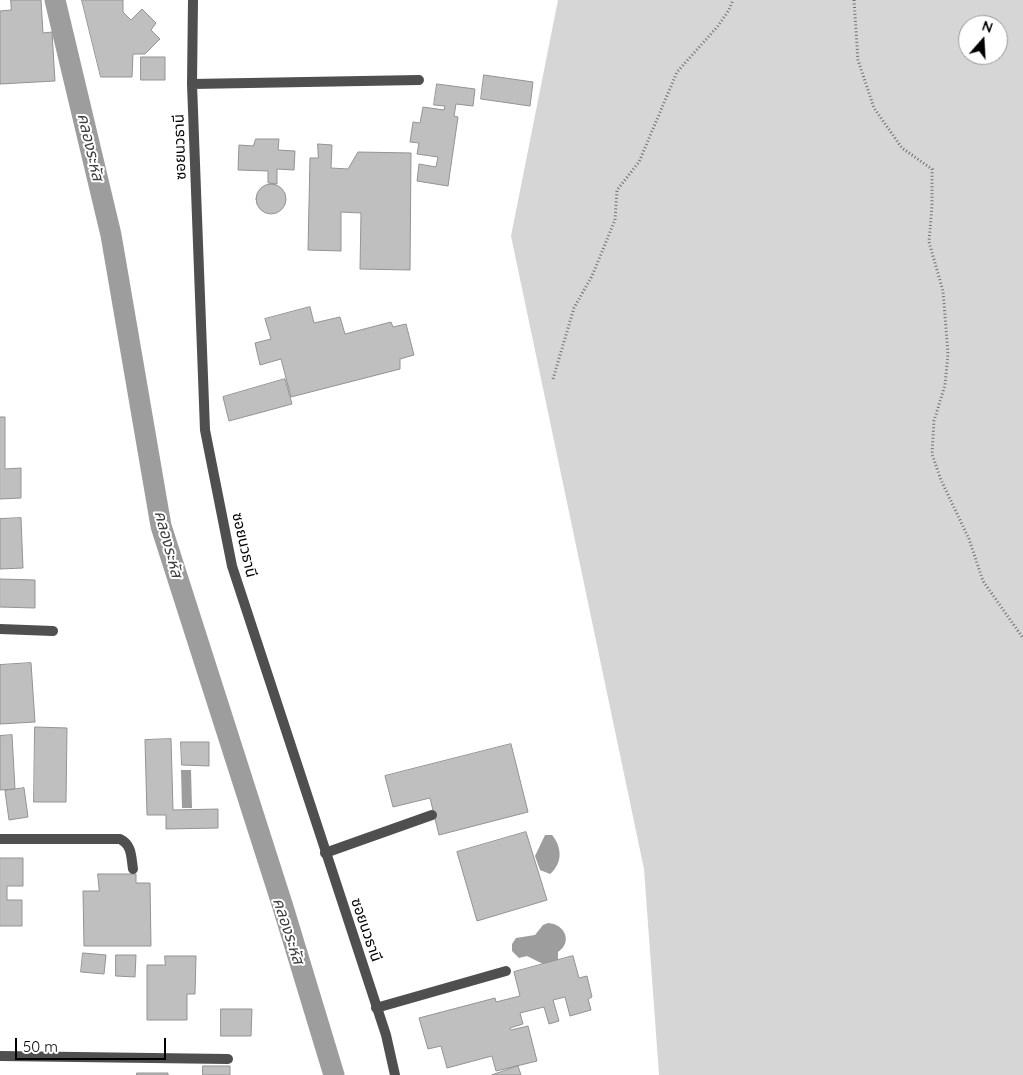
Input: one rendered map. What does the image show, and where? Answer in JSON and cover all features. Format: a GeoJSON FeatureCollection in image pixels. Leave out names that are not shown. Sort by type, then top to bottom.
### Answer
{"type":"FeatureCollection","features":[{"type":"Feature","properties":{"kind":"street","name":"ซอยนวธานี"},"geometry":{"type":"LineString","coordinates":[[193,0],[192,84],[205,430],[232,566],[376,1008],[395,1075]]}},
{"type":"Feature","properties":{"kind":"street"},"geometry":{"type":"LineString","coordinates":[[192,84],[419,80]]}},
{"type":"Feature","properties":{"kind":"street"},"geometry":{"type":"LineString","coordinates":[[0,629],[53,631]]}},
{"type":"Feature","properties":{"kind":"street"},"geometry":{"type":"LineString","coordinates":[[325,853],[432,815]]}},
{"type":"Feature","properties":{"kind":"street"},"geometry":{"type":"LineString","coordinates":[[0,839],[120,839],[127,842],[133,869]]}},
{"type":"Feature","properties":{"kind":"street"},"geometry":{"type":"LineString","coordinates":[[376,1008],[506,971]]}},
{"type":"Feature","properties":{"kind":"street"},"geometry":{"type":"LineString","coordinates":[[0,1056],[228,1059]]}},
{"type":"Feature","properties":{"kind":"path"},"geometry":{"type":"LineString","coordinates":[[553,379],[574,308],[592,276],[615,220],[617,190],[639,162],[677,72],[718,26],[729,10],[732,0]]}},
{"type":"Feature","properties":{"kind":"path"},"geometry":{"type":"LineString","coordinates":[[854,0],[858,60],[874,108],[902,148],[932,169],[929,242],[943,291],[948,354],[945,385],[934,421],[932,454],[940,480],[969,538],[983,581],[1023,638]]}},
{"type":"Feature","properties":{"kind":"shaded area"},"geometry":{"type":"Polygon","coordinates":[[[558,0],[1023,0],[1023,1075],[659,1075],[644,869],[511,236],[558,0]]]}},
{"type":"Feature","properties":{"kind":"shaded area"},"geometry":{"type":"Polygon","coordinates":[[[181,770],[191,770],[192,808],[182,808],[181,770]]]}},
{"type":"Feature","properties":{"kind":"shaded area"},"geometry":{"type":"Polygon","coordinates":[[[545,835],[552,835],[558,845],[560,855],[557,865],[550,874],[540,870],[535,856],[545,835]]]}},
{"type":"Feature","properties":{"kind":"shaded area"},"geometry":{"type":"Polygon","coordinates":[[[548,923],[559,927],[565,934],[565,943],[558,952],[558,960],[543,964],[527,956],[519,958],[512,951],[512,944],[516,938],[535,935],[543,925],[548,923]]]}},
{"type":"Feature","properties":{"kind":"building"},"geometry":{"type":"Polygon","coordinates":[[[11,0],[41,0],[43,33],[52,32],[55,81],[0,84],[0,11],[11,10],[11,0]]]}},
{"type":"Feature","properties":{"kind":"building"},"geometry":{"type":"Polygon","coordinates":[[[82,0],[123,0],[123,12],[131,20],[142,9],[156,23],[151,30],[160,39],[145,54],[133,54],[132,77],[101,77],[82,0]]]}},
{"type":"Feature","properties":{"kind":"building"},"geometry":{"type":"Polygon","coordinates":[[[141,57],[165,57],[165,80],[141,80],[141,57]]]}},
{"type":"Feature","properties":{"kind":"building"},"geometry":{"type":"Polygon","coordinates":[[[484,75],[533,82],[530,106],[481,99],[484,75]]]}},
{"type":"Feature","properties":{"kind":"building"},"geometry":{"type":"Polygon","coordinates":[[[437,84],[475,89],[473,106],[456,104],[454,116],[458,117],[448,186],[417,181],[419,164],[436,167],[438,157],[417,154],[419,143],[410,142],[413,122],[420,123],[423,107],[444,110],[445,106],[434,105],[437,84]]]}},
{"type":"Feature","properties":{"kind":"building"},"geometry":{"type":"Polygon","coordinates":[[[256,139],[279,139],[278,150],[295,151],[294,170],[277,169],[277,184],[268,183],[268,171],[238,170],[239,145],[253,146],[256,139]]]}},
{"type":"Feature","properties":{"kind":"building"},"geometry":{"type":"Polygon","coordinates":[[[318,144],[332,145],[331,168],[348,169],[358,152],[411,153],[410,270],[360,269],[361,213],[341,212],[341,251],[308,250],[310,158],[318,158],[318,144]]]}},
{"type":"Feature","properties":{"kind":"building"},"geometry":{"type":"Polygon","coordinates":[[[271,184],[277,185],[285,193],[285,205],[277,213],[271,214],[265,213],[257,205],[256,199],[257,193],[265,185],[271,184]]]}},
{"type":"Feature","properties":{"kind":"building"},"geometry":{"type":"Polygon","coordinates":[[[310,307],[314,323],[340,317],[345,334],[391,322],[393,327],[406,324],[414,355],[400,359],[400,369],[291,397],[281,359],[260,365],[255,343],[271,339],[265,319],[310,307]]]}},
{"type":"Feature","properties":{"kind":"building"},"geometry":{"type":"Polygon","coordinates":[[[285,379],[292,404],[229,421],[223,397],[285,379]]]}},
{"type":"Feature","properties":{"kind":"building"},"geometry":{"type":"Polygon","coordinates":[[[0,417],[5,417],[5,469],[21,468],[21,498],[0,499],[0,417]]]}},
{"type":"Feature","properties":{"kind":"building"},"geometry":{"type":"Polygon","coordinates":[[[21,518],[23,568],[0,569],[0,519],[21,518]]]}},
{"type":"Feature","properties":{"kind":"building"},"geometry":{"type":"Polygon","coordinates":[[[0,579],[35,580],[35,608],[0,607],[0,579]]]}},
{"type":"Feature","properties":{"kind":"building"},"geometry":{"type":"Polygon","coordinates":[[[31,663],[35,722],[0,724],[0,665],[31,663]]]}},
{"type":"Feature","properties":{"kind":"building"},"geometry":{"type":"Polygon","coordinates":[[[35,727],[67,728],[66,802],[34,802],[35,727]]]}},
{"type":"Feature","properties":{"kind":"building"},"geometry":{"type":"Polygon","coordinates":[[[12,735],[15,789],[0,790],[0,736],[12,735]]]}},
{"type":"Feature","properties":{"kind":"building"},"geometry":{"type":"Polygon","coordinates":[[[171,739],[173,810],[218,809],[218,828],[166,829],[166,815],[147,815],[145,740],[171,739]]]}},
{"type":"Feature","properties":{"kind":"building"},"geometry":{"type":"Polygon","coordinates":[[[181,742],[209,742],[209,766],[182,765],[181,742]]]}},
{"type":"Feature","properties":{"kind":"building"},"geometry":{"type":"Polygon","coordinates":[[[511,744],[528,812],[439,835],[430,798],[393,807],[385,776],[511,744]]]}},
{"type":"Feature","properties":{"kind":"building"},"geometry":{"type":"Polygon","coordinates":[[[24,788],[28,817],[9,820],[5,791],[24,788]]]}},
{"type":"Feature","properties":{"kind":"building"},"geometry":{"type":"Polygon","coordinates":[[[526,832],[547,900],[477,921],[457,852],[526,832]]]}},
{"type":"Feature","properties":{"kind":"building"},"geometry":{"type":"Polygon","coordinates":[[[0,858],[23,858],[23,886],[7,886],[7,900],[22,900],[22,926],[0,926],[0,858]]]}},
{"type":"Feature","properties":{"kind":"building"},"geometry":{"type":"Polygon","coordinates":[[[98,874],[136,874],[136,883],[150,883],[151,946],[84,946],[83,891],[99,891],[98,874]]]}},
{"type":"Feature","properties":{"kind":"building"},"geometry":{"type":"Polygon","coordinates":[[[83,953],[106,955],[104,974],[81,972],[83,953]]]}},
{"type":"Feature","properties":{"kind":"building"},"geometry":{"type":"Polygon","coordinates":[[[116,955],[136,955],[135,977],[116,976],[116,955]]]}},
{"type":"Feature","properties":{"kind":"building"},"geometry":{"type":"Polygon","coordinates":[[[165,956],[196,956],[195,994],[187,994],[187,1020],[147,1020],[147,965],[165,965],[165,956]]]}},
{"type":"Feature","properties":{"kind":"building"},"geometry":{"type":"Polygon","coordinates":[[[573,956],[579,978],[587,976],[592,997],[588,999],[591,1010],[570,1016],[565,997],[553,1000],[559,1021],[549,1024],[544,1007],[520,1013],[523,1024],[510,1028],[511,1030],[528,1026],[537,1061],[496,1071],[492,1056],[447,1068],[441,1046],[428,1049],[419,1018],[495,998],[496,1002],[520,996],[514,972],[573,956]]]}},
{"type":"Feature","properties":{"kind":"building"},"geometry":{"type":"Polygon","coordinates":[[[221,1009],[252,1009],[251,1036],[221,1036],[221,1009]]]}},
{"type":"Feature","properties":{"kind":"building"},"geometry":{"type":"Polygon","coordinates":[[[203,1066],[230,1066],[230,1075],[203,1075],[203,1066]]]}},
{"type":"Feature","properties":{"kind":"building"},"geometry":{"type":"Polygon","coordinates":[[[518,1066],[521,1075],[492,1075],[518,1066]]]}},
{"type":"Feature","properties":{"kind":"building"},"geometry":{"type":"Polygon","coordinates":[[[137,1073],[168,1073],[168,1075],[137,1075],[137,1073]]]}},
{"type":"Feature","properties":{"kind":"waterway","name":"คลองระหัส"},"geometry":{"type":"LineString","coordinates":[[55,0],[111,235],[161,526],[283,907],[334,1075]]}}]}
